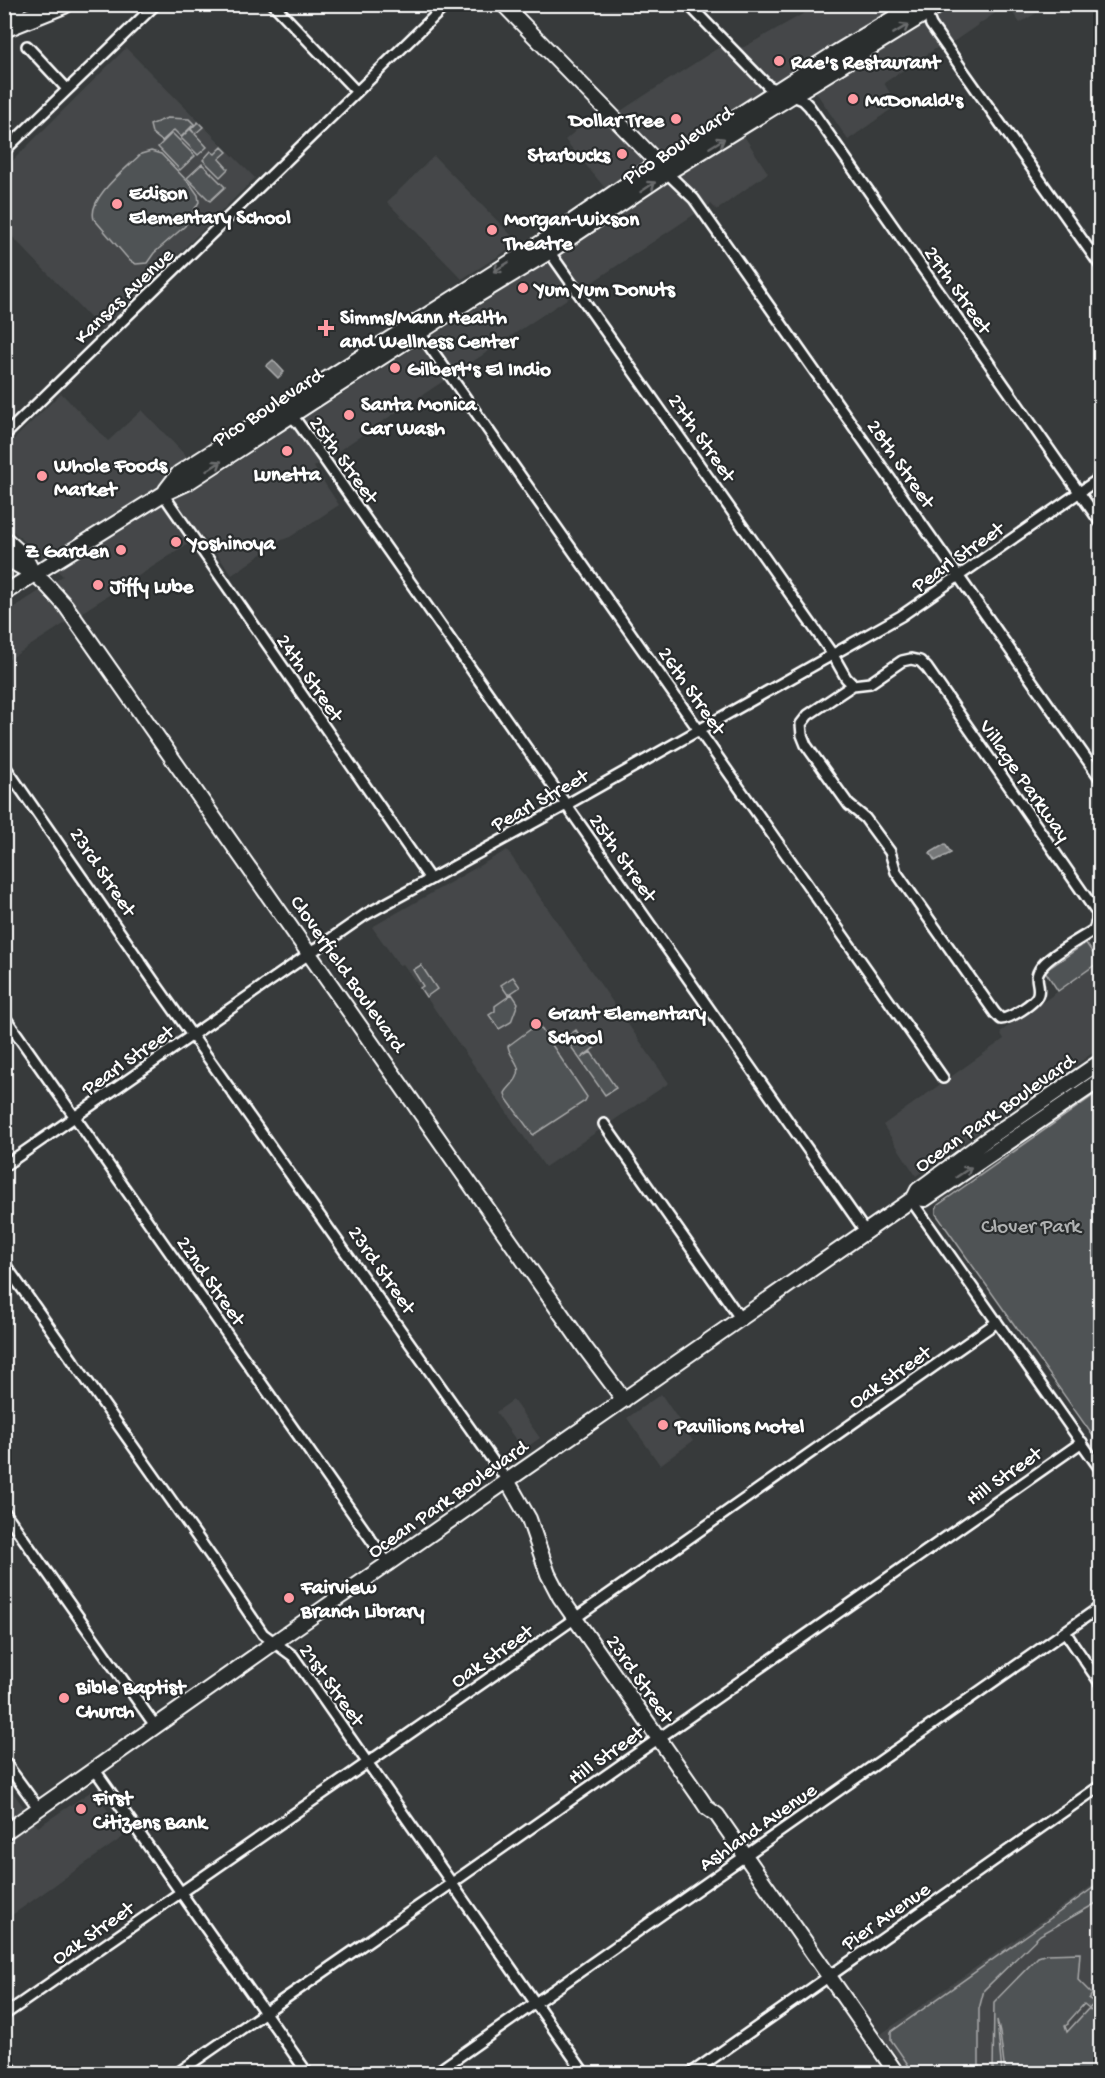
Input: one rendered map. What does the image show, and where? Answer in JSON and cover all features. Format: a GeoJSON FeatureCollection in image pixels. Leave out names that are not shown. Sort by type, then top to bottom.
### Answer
{"type":"FeatureCollection","features":[{"type":"Feature","properties":{"kind":"highway"},"geometry":{"type":"LineString","coordinates":[[4,9],[17,4]]}},
{"type":"Feature","properties":{"kind":"highway"},"geometry":{"type":"LineString","coordinates":[[4,28],[64,4]]}},
{"type":"Feature","properties":{"kind":"street"},"geometry":{"type":"LineString","coordinates":[[4,151],[156,4]]}},
{"type":"Feature","properties":{"kind":"street"},"geometry":{"type":"LineString","coordinates":[[273,4],[357,92]]}},
{"type":"Feature","properties":{"kind":"street","name":"Kansas Avenue"},"geometry":{"type":"LineString","coordinates":[[4,436],[447,4]]}},
{"type":"Feature","properties":{"kind":"street"},"geometry":{"type":"LineString","coordinates":[[503,4],[663,168]]}},
{"type":"Feature","properties":{"kind":"street"},"geometry":{"type":"LineString","coordinates":[[688,4],[768,86],[776,91]]}},
{"type":"Feature","properties":{"kind":"street","name":"Pico Boulevard"},"geometry":{"type":"LineString","coordinates":[[4,593],[163,494],[187,483],[285,413],[545,247],[663,168],[695,143],[776,91],[922,7],[941,4]]}},
{"type":"Feature","properties":{"kind":"street"},"geometry":{"type":"LineString","coordinates":[[1095,4],[1101,12]]}},
{"type":"Feature","properties":{"kind":"street"},"geometry":{"type":"LineString","coordinates":[[922,7],[931,25],[1101,265]]}},
{"type":"Feature","properties":{"kind":"street","name":"Pico Boulevard"},"geometry":{"type":"LineString","coordinates":[[663,168],[791,96],[922,7]]}},
{"type":"Feature","properties":{"kind":"street"},"geometry":{"type":"LineString","coordinates":[[27,46],[67,90]]}},
{"type":"Feature","properties":{"kind":"street","name":"29th Street"},"geometry":{"type":"LineString","coordinates":[[776,91],[803,100],[809,106],[1101,522]]}},
{"type":"Feature","properties":{"kind":"street","name":"28th Street"},"geometry":{"type":"LineString","coordinates":[[663,168],[694,199],[1101,778]]}},
{"type":"Feature","properties":{"kind":"street","name":"27th Street"},"geometry":{"type":"LineString","coordinates":[[545,247],[853,685]]}},
{"type":"Feature","properties":{"kind":"street","name":"26th Street"},"geometry":{"type":"LineString","coordinates":[[416,328],[943,1078]]}},
{"type":"Feature","properties":{"kind":"street","name":"25th Street"},"geometry":{"type":"LineString","coordinates":[[285,413],[298,423],[865,1232]]}},
{"type":"Feature","properties":{"kind":"street","name":"Pearl Street"},"geometry":{"type":"LineString","coordinates":[[4,1166],[365,915],[566,805],[901,616],[1101,478]]}},
{"type":"Feature","properties":{"kind":"street","name":"24th Street"},"geometry":{"type":"LineString","coordinates":[[163,494],[430,879]]}},
{"type":"Feature","properties":{"kind":"street","name":"Cloverfield Boulevard"},"geometry":{"type":"LineString","coordinates":[[4,538],[25,557],[34,575]]}},
{"type":"Feature","properties":{"kind":"street","name":"Cloverfield Boulevard"},"geometry":{"type":"LineString","coordinates":[[4,556],[46,584],[65,605],[585,1348],[624,1400]]}},
{"type":"Feature","properties":{"kind":"street","name":"Village Parkway"},"geometry":{"type":"LineString","coordinates":[[911,659],[920,661],[1097,913],[1094,930],[1044,963],[1036,981],[1039,993],[1036,998],[1008,1018],[1001,1019],[995,1013],[896,872],[890,852],[865,819],[849,805],[806,746],[801,724],[808,715],[853,685],[870,683],[902,661],[911,659]]}},
{"type":"Feature","properties":{"kind":"street","name":"23rd Street"},"geometry":{"type":"LineString","coordinates":[[4,765],[508,1482],[529,1520],[554,1587],[574,1619],[707,1808],[710,1819],[742,1858],[890,2073]]}},
{"type":"Feature","properties":{"kind":"street","name":"22nd Street"},"geometry":{"type":"LineString","coordinates":[[4,1016],[389,1564]]}},
{"type":"Feature","properties":{"kind":"street","name":"Ocean Park Boulevard"},"geometry":{"type":"LineString","coordinates":[[4,1833],[913,1199],[918,1190],[986,1140],[1101,1062]]}},
{"type":"Feature","properties":{"kind":"street","name":"Ocean Park Boulevard"},"geometry":{"type":"LineString","coordinates":[[913,1199],[925,1199],[1101,1080]]}},
{"type":"Feature","properties":{"kind":"street"},"geometry":{"type":"LineString","coordinates":[[604,1124],[740,1318]]}},
{"type":"Feature","properties":{"kind":"street"},"geometry":{"type":"LineString","coordinates":[[913,1199],[1101,1469]]}},
{"type":"Feature","properties":{"kind":"street","name":"21st Street"},"geometry":{"type":"LineString","coordinates":[[4,1263],[206,1548],[263,1634],[293,1656],[585,2073]]}},
{"type":"Feature","properties":{"kind":"street","name":"Oak Street"},"geometry":{"type":"LineString","coordinates":[[4,2015],[997,1322]]}},
{"type":"Feature","properties":{"kind":"street","name":"Hill Street"},"geometry":{"type":"LineString","coordinates":[[176,2073],[452,1883],[1082,1442]]}},
{"type":"Feature","properties":{"kind":"street"},"geometry":{"type":"LineString","coordinates":[[4,1511],[156,1727]]}},
{"type":"Feature","properties":{"kind":"street","name":"Ashland Avenue"},"geometry":{"type":"LineString","coordinates":[[434,2073],[1101,1607]]}},
{"type":"Feature","properties":{"kind":"street"},"geometry":{"type":"LineString","coordinates":[[1065,1632],[1101,1683]]}},
{"type":"Feature","properties":{"kind":"street"},"geometry":{"type":"LineString","coordinates":[[4,1761],[39,1809]]}},
{"type":"Feature","properties":{"kind":"street"},"geometry":{"type":"LineString","coordinates":[[95,1770],[308,2073]]}},
{"type":"Feature","properties":{"kind":"street","name":"Pier Avenue"},"geometry":{"type":"LineString","coordinates":[[690,2073],[1101,1786]]}},
{"type":"Feature","properties":{"kind":"street","name":"23rd Street"},"geometry":{"type":"LineString","coordinates":[[826,1978],[897,2073]]}},
{"type":"Feature","properties":{"kind":"street"},"geometry":{"type":"LineString","coordinates":[[4,2060],[16,2073]]}},
{"type":"Feature","properties":{"kind":"shaded area"},"geometry":{"type":"Polygon","coordinates":[[[1007,4],[1049,5],[1020,23],[1007,4]]]}},
{"type":"Feature","properties":{"kind":"shaded area"},"geometry":{"type":"Polygon","coordinates":[[[819,5],[1007,5],[956,40],[935,49],[884,83],[897,105],[848,140],[799,67],[728,111],[768,173],[717,210],[711,204],[695,214],[314,467],[339,505],[282,540],[232,575],[202,535],[5,662],[5,613],[63,576],[5,524],[5,448],[61,393],[108,441],[142,410],[209,480],[625,212],[565,140],[594,115],[602,123],[718,48],[744,47],[819,5]]]}},
{"type":"Feature","properties":{"kind":"shaded area","name":"Edison Elementary School"},"geometry":{"type":"Polygon","coordinates":[[[126,48],[255,178],[102,330],[5,229],[5,168],[126,48]]]}},
{"type":"Feature","properties":{"kind":"shaded area"},"geometry":{"type":"Polygon","coordinates":[[[434,156],[519,243],[462,279],[387,202],[434,156]]]}},
{"type":"Feature","properties":{"kind":"shaded area"},"geometry":{"type":"Polygon","coordinates":[[[273,360],[284,372],[278,378],[266,366],[273,360]]]}},
{"type":"Feature","properties":{"kind":"shaded area"},"geometry":{"type":"Polygon","coordinates":[[[945,844],[951,853],[935,861],[930,853],[945,844]]]}},
{"type":"Feature","properties":{"kind":"shaded area","name":"Grant Elementary School"},"geometry":{"type":"Polygon","coordinates":[[[507,850],[669,1083],[545,1167],[403,964],[399,965],[372,927],[507,850]]]}},
{"type":"Feature","properties":{"kind":"shaded area"},"geometry":{"type":"Polygon","coordinates":[[[1100,962],[1100,1048],[916,1176],[883,1125],[1004,1039],[1000,1032],[1100,962]]]}},
{"type":"Feature","properties":{"kind":"shaded area"},"geometry":{"type":"Polygon","coordinates":[[[661,1394],[693,1441],[660,1465],[627,1418],[661,1394]]]}},
{"type":"Feature","properties":{"kind":"shaded area"},"geometry":{"type":"Polygon","coordinates":[[[513,1400],[540,1438],[523,1450],[496,1412],[513,1400]]]}},
{"type":"Feature","properties":{"kind":"shaded area"},"geometry":{"type":"Polygon","coordinates":[[[4,1780],[38,1827],[93,1790],[126,1835],[5,1920],[4,1780]]]}},
{"type":"Feature","properties":{"kind":"shaded area"},"geometry":{"type":"Polygon","coordinates":[[[1100,1880],[1100,2073],[909,2073],[881,2034],[1100,1880]]]}},
{"type":"Feature","properties":{"kind":"green space"},"geometry":{"type":"Polygon","coordinates":[[[167,118],[189,119],[194,124],[181,137],[174,130],[162,141],[152,133],[150,125],[167,118]]]}},
{"type":"Feature","properties":{"kind":"green space"},"geometry":{"type":"Polygon","coordinates":[[[198,122],[203,127],[195,134],[207,147],[198,155],[181,138],[190,129],[194,133],[191,129],[198,122]]]}},
{"type":"Feature","properties":{"kind":"green space"},"geometry":{"type":"Polygon","coordinates":[[[172,133],[195,156],[180,170],[158,147],[172,133]]]}},
{"type":"Feature","properties":{"kind":"green space"},"geometry":{"type":"Polygon","coordinates":[[[222,147],[227,152],[219,159],[228,169],[220,177],[203,160],[211,151],[215,154],[222,147]]]}},
{"type":"Feature","properties":{"kind":"green space"},"geometry":{"type":"Polygon","coordinates":[[[151,151],[161,154],[191,185],[198,195],[199,202],[185,226],[154,253],[147,263],[136,264],[130,261],[94,219],[93,211],[96,202],[110,184],[141,154],[151,151]]]}},
{"type":"Feature","properties":{"kind":"green space"},"geometry":{"type":"Polygon","coordinates":[[[202,164],[225,187],[210,201],[187,178],[202,164]]]}},
{"type":"Feature","properties":{"kind":"green space"},"geometry":{"type":"Polygon","coordinates":[[[1086,943],[1099,962],[1058,991],[1045,971],[1086,943]]]}},
{"type":"Feature","properties":{"kind":"green space"},"geometry":{"type":"Polygon","coordinates":[[[421,965],[437,989],[426,997],[420,988],[423,986],[413,970],[421,965]]]}},
{"type":"Feature","properties":{"kind":"green space"},"geometry":{"type":"Polygon","coordinates":[[[513,977],[520,987],[508,995],[501,985],[513,977]]]}},
{"type":"Feature","properties":{"kind":"green space"},"geometry":{"type":"Polygon","coordinates":[[[512,994],[518,1003],[511,1022],[499,1029],[489,1015],[495,1011],[495,1006],[512,994]]]}},
{"type":"Feature","properties":{"kind":"green space"},"geometry":{"type":"Polygon","coordinates":[[[535,1026],[540,1027],[587,1097],[585,1101],[533,1135],[506,1098],[505,1093],[518,1073],[517,1065],[508,1046],[535,1026]]]}},
{"type":"Feature","properties":{"kind":"green space"},"geometry":{"type":"Polygon","coordinates":[[[576,1030],[582,1040],[592,1033],[599,1044],[581,1058],[591,1052],[616,1088],[605,1095],[565,1038],[576,1030]]]}},
{"type":"Feature","properties":{"kind":"green space","name":"Clover Park"},"geometry":{"type":"Polygon","coordinates":[[[1100,1091],[1100,1446],[936,1214],[936,1209],[938,1205],[1100,1091]]]}},
{"type":"Feature","properties":{"kind":"green space"},"geometry":{"type":"Polygon","coordinates":[[[1100,1883],[1100,1901],[1040,1935],[984,1990],[979,2009],[979,2073],[914,2073],[891,2040],[891,2032],[1100,1883]]]}},
{"type":"Feature","properties":{"kind":"green space"},"geometry":{"type":"Polygon","coordinates":[[[1080,1953],[1078,1980],[1092,1994],[1089,1999],[1095,2002],[1089,2009],[1093,2012],[1097,2009],[1092,2007],[1100,2002],[1100,2073],[1005,2073],[997,2020],[1002,2073],[993,2073],[994,2002],[1038,1957],[1047,1954],[1080,1953]],[[1084,2004],[1065,2026],[1067,2032],[1089,2008],[1084,2004]]]}},
{"type":"Feature","properties":{"kind":"place","name":"Rae's Restaurant"},"geometry":{"type":"Point","coordinates":[779,61]}},
{"type":"Feature","properties":{"kind":"place","name":"McDonald's"},"geometry":{"type":"Point","coordinates":[853,99]}},
{"type":"Feature","properties":{"kind":"place","name":"Dollar Tree"},"geometry":{"type":"Point","coordinates":[676,119]}},
{"type":"Feature","properties":{"kind":"place","name":"Starbucks"},"geometry":{"type":"Point","coordinates":[622,154]}},
{"type":"Feature","properties":{"kind":"place","name":"Edison Elementary School"},"geometry":{"type":"Point","coordinates":[117,204]}},
{"type":"Feature","properties":{"kind":"place","name":"Morgan-Wixson Theatre"},"geometry":{"type":"Point","coordinates":[492,230]}},
{"type":"Feature","properties":{"kind":"place","name":"Yum Yum Donuts"},"geometry":{"type":"Point","coordinates":[523,288]}},
{"type":"Feature","properties":{"kind":"place","name":"Simms/Mann Health and Wellness Center"},"geometry":{"type":"Point","coordinates":[326,328]}},
{"type":"Feature","properties":{"kind":"place","name":"Gilbert's El Indio"},"geometry":{"type":"Point","coordinates":[395,368]}},
{"type":"Feature","properties":{"kind":"place","name":"Santa Monica Car Wash"},"geometry":{"type":"Point","coordinates":[349,415]}},
{"type":"Feature","properties":{"kind":"place","name":"Lunetta"},"geometry":{"type":"Point","coordinates":[287,451]}},
{"type":"Feature","properties":{"kind":"place","name":"Whole Foods Market"},"geometry":{"type":"Point","coordinates":[42,476]}},
{"type":"Feature","properties":{"kind":"place","name":"Yoshinoya"},"geometry":{"type":"Point","coordinates":[176,542]}},
{"type":"Feature","properties":{"kind":"place","name":"Z Garden"},"geometry":{"type":"Point","coordinates":[121,550]}},
{"type":"Feature","properties":{"kind":"place","name":"Jiffy Lube"},"geometry":{"type":"Point","coordinates":[98,585]}},
{"type":"Feature","properties":{"kind":"place","name":"Grant Elementary School"},"geometry":{"type":"Point","coordinates":[536,1024]}},
{"type":"Feature","properties":{"kind":"place","name":"Pavilions Motel"},"geometry":{"type":"Point","coordinates":[663,1425]}},
{"type":"Feature","properties":{"kind":"place","name":"Fairview Branch Library"},"geometry":{"type":"Point","coordinates":[289,1598]}},
{"type":"Feature","properties":{"kind":"place","name":"Bible Baptist Church"},"geometry":{"type":"Point","coordinates":[64,1698]}},
{"type":"Feature","properties":{"kind":"place","name":"First Citizens Bank"},"geometry":{"type":"Point","coordinates":[81,1809]}}]}
